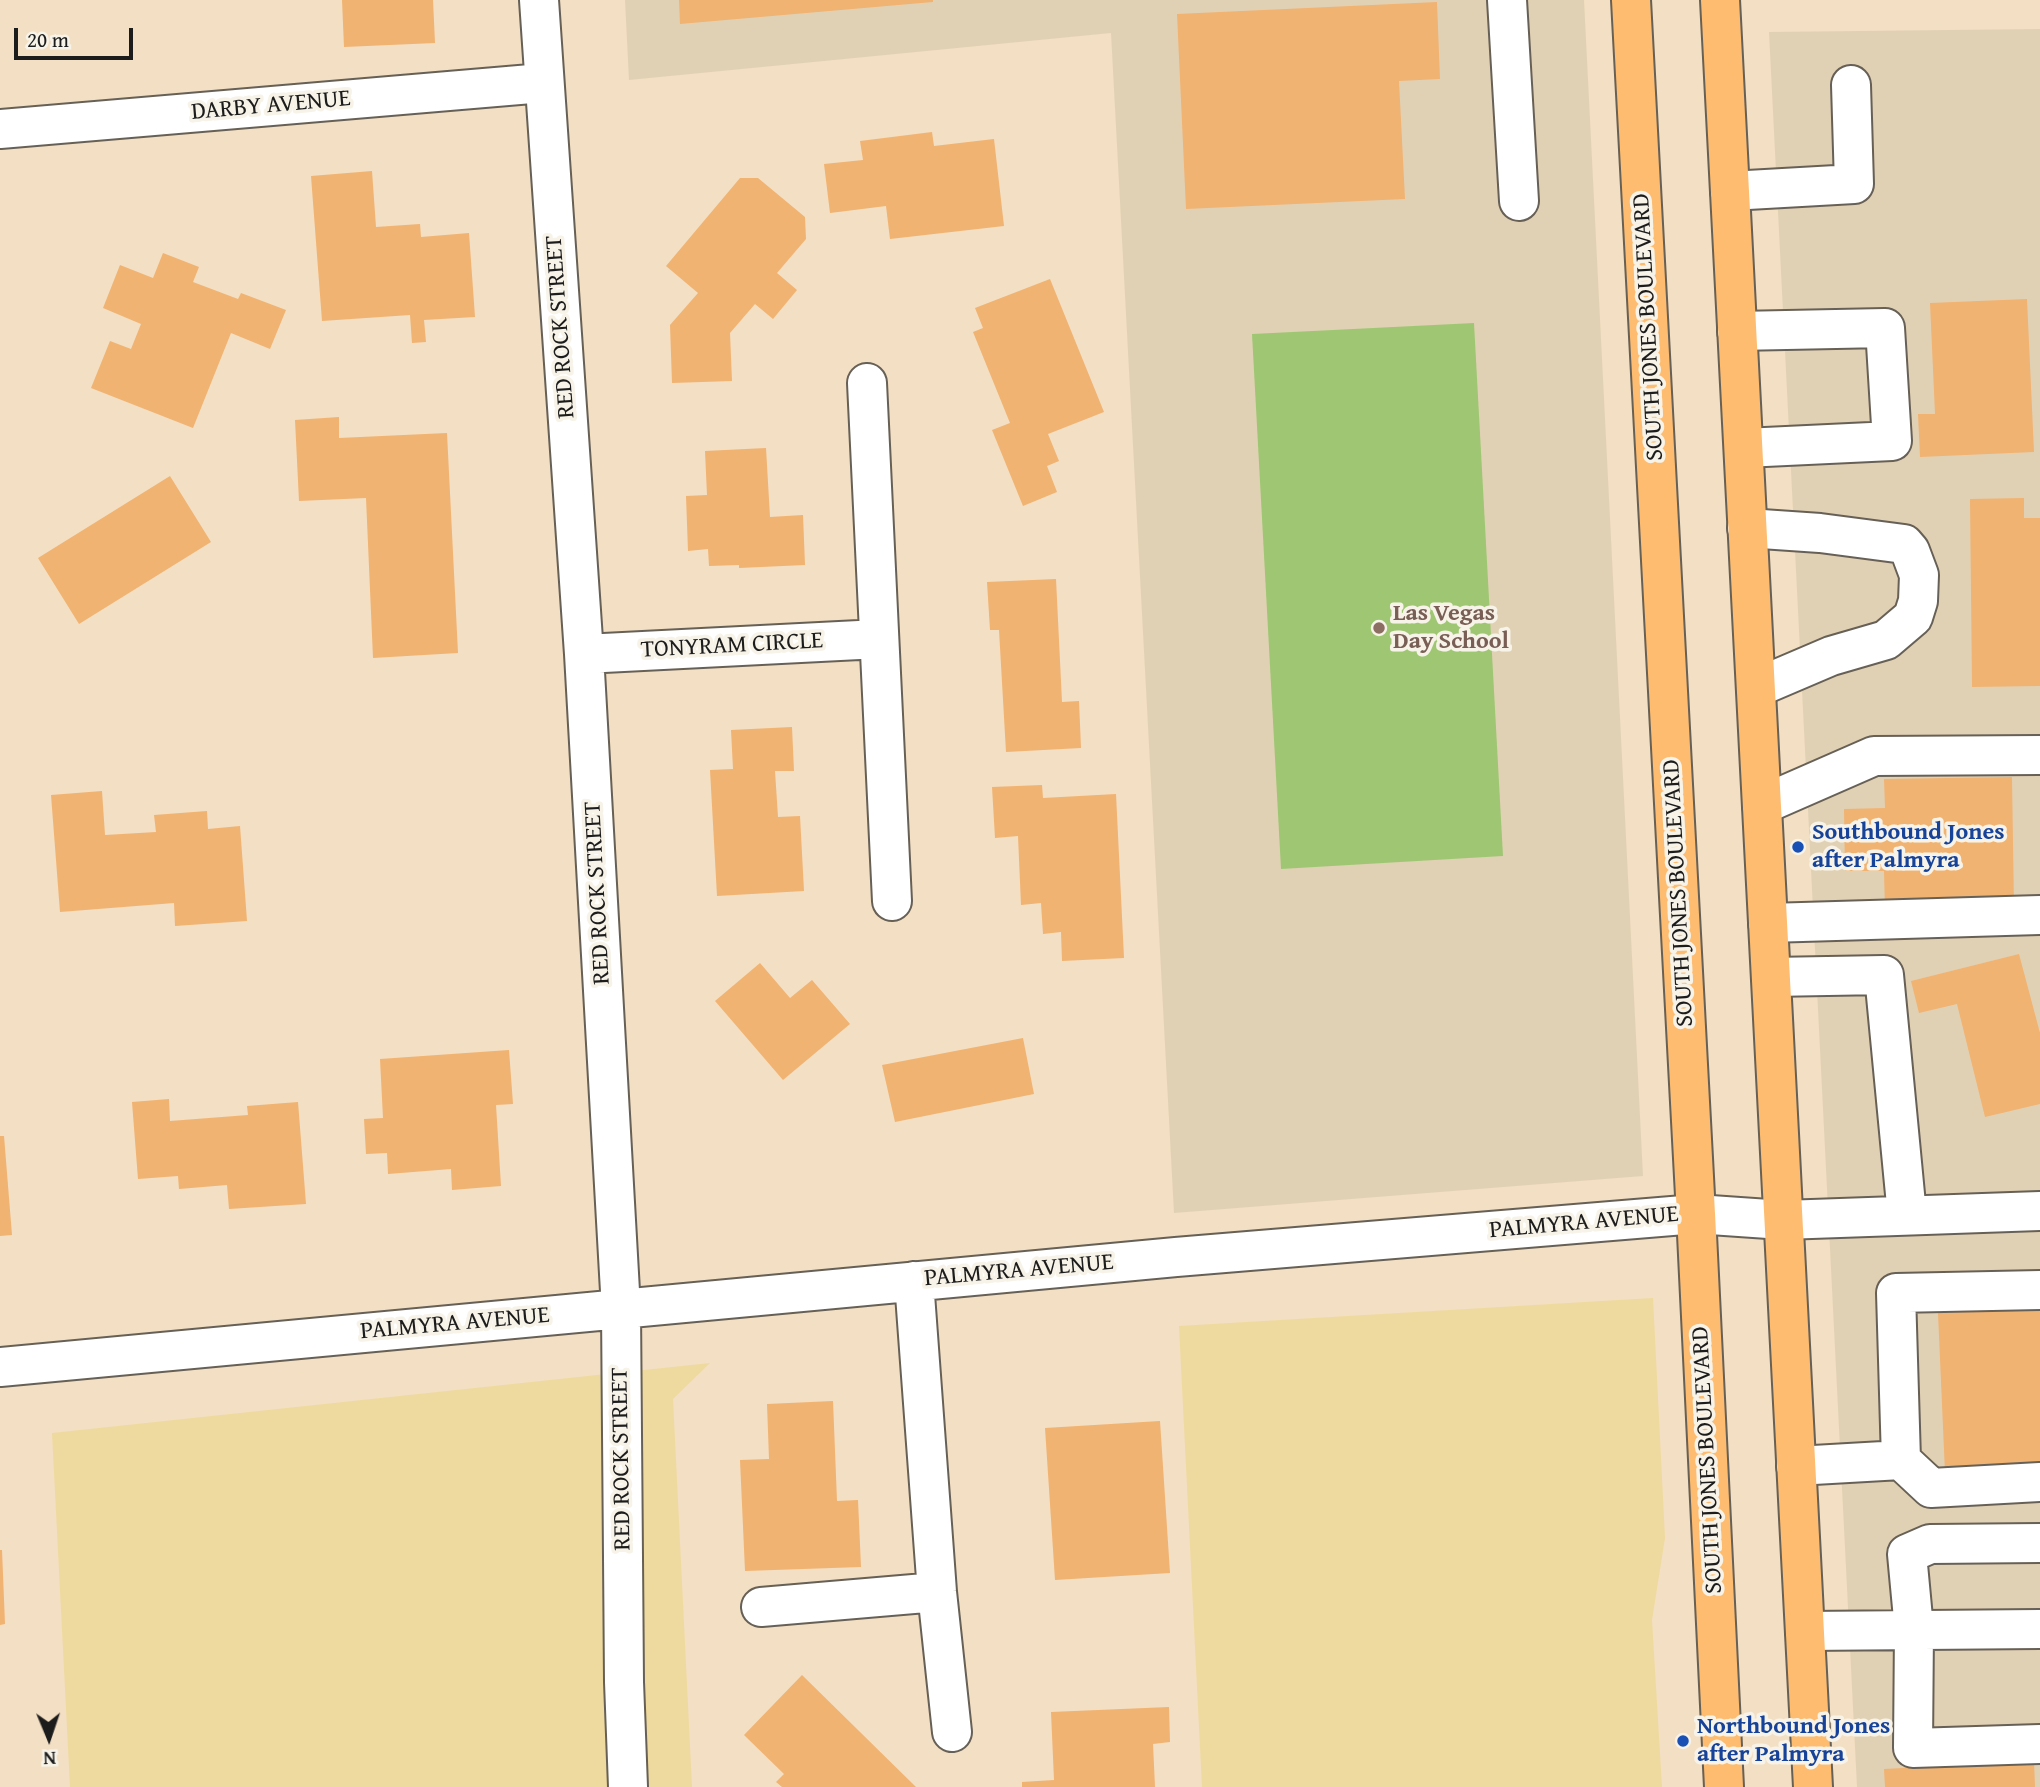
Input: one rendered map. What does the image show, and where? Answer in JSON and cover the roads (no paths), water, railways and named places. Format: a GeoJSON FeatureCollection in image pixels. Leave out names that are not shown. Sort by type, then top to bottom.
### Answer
{"type":"FeatureCollection","features":[{"type":"Feature","properties":{"kind":"main road","name":"SOUTH JONES BOULEVARD"},"geometry":{"type":"LineString","coordinates":[[1631,0],[1724,1787]]}},
{"type":"Feature","properties":{"kind":"main road"},"geometry":{"type":"LineString","coordinates":[[1720,0],[1813,1787]]}},
{"type":"Feature","properties":{"kind":"street","name":"RED ROCK STREET"},"geometry":{"type":"LineString","coordinates":[[539,0],[584,654],[621,1309],[624,1682],[628,1787]]}},
{"type":"Feature","properties":{"kind":"street"},"geometry":{"type":"LineString","coordinates":[[1507,0],[1519,201]]}},
{"type":"Feature","properties":{"kind":"street","name":"DARBY AVENUE"},"geometry":{"type":"LineString","coordinates":[[0,129],[543,83]]}},
{"type":"Feature","properties":{"kind":"street"},"geometry":{"type":"LineString","coordinates":[[1730,191],[1854,184],[1851,85]]}},
{"type":"Feature","properties":{"kind":"street"},"geometry":{"type":"LineString","coordinates":[[1737,331],[1885,328],[1892,441],[1744,448]]}},
{"type":"Feature","properties":{"kind":"street"},"geometry":{"type":"LineString","coordinates":[[867,383],[892,901]]}},
{"type":"Feature","properties":{"kind":"street"},"geometry":{"type":"LineString","coordinates":[[1748,528],[1820,533],[1904,544],[1910,551],[1919,575],[1918,601],[1913,617],[1886,640],[1832,656],[1756,688]]}},
{"type":"Feature","properties":{"kind":"street","name":"TONYRAM CIRCLE"},"geometry":{"type":"LineString","coordinates":[[584,654],[879,639]]}},
{"type":"Feature","properties":{"kind":"street"},"geometry":{"type":"LineString","coordinates":[[1762,805],[1874,756],[2040,755]]}},
{"type":"Feature","properties":{"kind":"street"},"geometry":{"type":"LineString","coordinates":[[1768,923],[2040,915]]}},
{"type":"Feature","properties":{"kind":"street"},"geometry":{"type":"LineString","coordinates":[[1771,977],[1884,975],[1907,1214]]}},
{"type":"Feature","properties":{"kind":"street","name":"PALMYRA AVENUE"},"geometry":{"type":"LineString","coordinates":[[0,1367],[1176,1256],[1696,1214],[1783,1220],[2040,1211]]}},
{"type":"Feature","properties":{"kind":"street"},"geometry":{"type":"LineString","coordinates":[[914,1281],[937,1592],[952,1732]]}},
{"type":"Feature","properties":{"kind":"street"},"geometry":{"type":"LineString","coordinates":[[2040,1290],[1896,1293],[1901,1460],[1931,1488],[2040,1482]]}},
{"type":"Feature","properties":{"kind":"street"},"geometry":{"type":"LineString","coordinates":[[1796,1466],[1901,1460]]}},
{"type":"Feature","properties":{"kind":"street"},"geometry":{"type":"LineString","coordinates":[[2040,1543],[1930,1544],[1907,1554],[1914,1629],[1913,1748],[2040,1744]]}},
{"type":"Feature","properties":{"kind":"street"},"geometry":{"type":"LineString","coordinates":[[761,1607],[937,1592]]}},
{"type":"Feature","properties":{"kind":"street"},"geometry":{"type":"LineString","coordinates":[[1805,1631],[2040,1629]]}},
{"type":"Feature","properties":{"kind":"place","name":"Las Vegas Day School"},"geometry":{"type":"Point","coordinates":[1379,628]}},
{"type":"Feature","properties":{"kind":"place","name":"Southbound Jones after Palmyra"},"geometry":{"type":"Point","coordinates":[1798,847]}},
{"type":"Feature","properties":{"kind":"place","name":"Northbound Jones after Palmyra"},"geometry":{"type":"Point","coordinates":[1683,1741]}}]}
